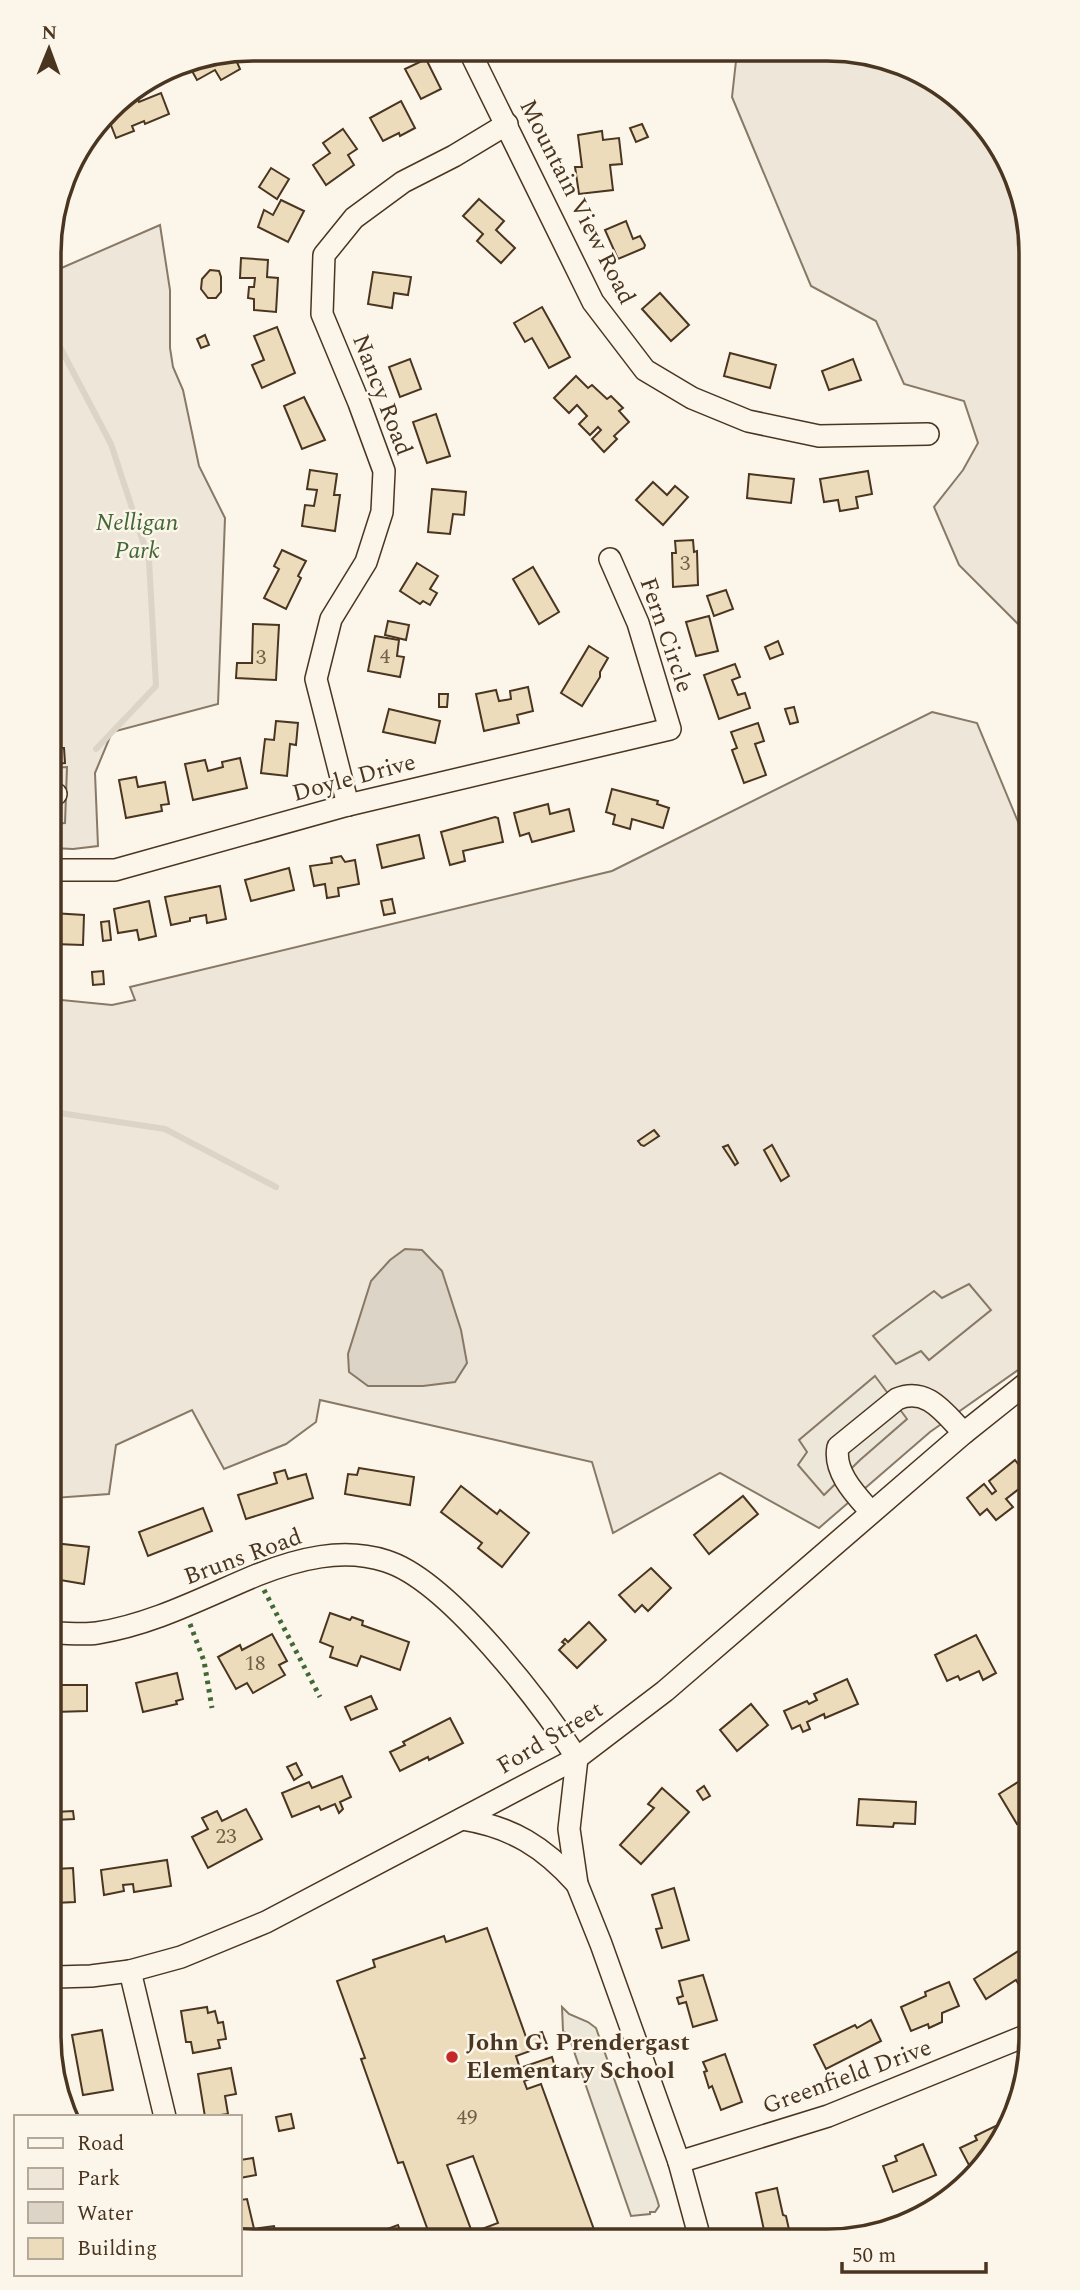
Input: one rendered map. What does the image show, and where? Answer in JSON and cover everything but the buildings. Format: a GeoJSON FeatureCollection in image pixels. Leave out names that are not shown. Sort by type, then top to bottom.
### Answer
{"type":"FeatureCollection","features":[{"type":"Feature","properties":{"kind":"street","name":"Mountain View Road"},"geometry":{"type":"LineString","coordinates":[[476,61],[593,302],[645,370],[692,398],[748,421],[819,436],[928,434]]}},
{"type":"Feature","properties":{"kind":"street","name":"Nancy Road"},"geometry":{"type":"LineString","coordinates":[[348,805],[316,679],[331,619],[366,562],[382,512],[384,471],[322,314],[324,256],[354,218],[403,182],[454,156],[507,124]]}},
{"type":"Feature","properties":{"kind":"street","name":"Fern Circle"},"geometry":{"type":"LineString","coordinates":[[610,559],[638,623],[670,729]]}},
{"type":"Feature","properties":{"kind":"street","name":"Doyle Drive"},"geometry":{"type":"LineString","coordinates":[[62,870],[115,870],[348,805],[670,729]]}},
{"type":"Feature","properties":{"kind":"street","name":"Ford Street"},"geometry":{"type":"LineString","coordinates":[[61,1977],[130,1971],[181,1957],[265,1922],[577,1758],[665,1691],[964,1433],[1018,1390]]}},
{"type":"Feature","properties":{"kind":"street"},"geometry":{"type":"LineString","coordinates":[[872,1512],[856,1495],[841,1470],[836,1458],[838,1447],[897,1399],[906,1395],[927,1398],[964,1433]]}},
{"type":"Feature","properties":{"kind":"street","name":"Bruns Road"},"geometry":{"type":"LineString","coordinates":[[61,1633],[95,1633],[157,1619],[257,1575],[301,1559],[355,1555],[386,1561],[408,1570],[431,1586],[487,1642],[562,1735],[577,1758]]}},
{"type":"Feature","properties":{"kind":"street"},"geometry":{"type":"LineString","coordinates":[[577,1758],[569,1829],[577,1884],[679,2162],[697,2229]]}},
{"type":"Feature","properties":{"kind":"street"},"geometry":{"type":"LineString","coordinates":[[462,1819],[490,1824],[536,1846],[557,1862],[577,1884]]}},
{"type":"Feature","properties":{"kind":"street"},"geometry":{"type":"LineString","coordinates":[[130,1971],[165,2115]]}},
{"type":"Feature","properties":{"kind":"street","name":"Greenfield Drive"},"geometry":{"type":"LineString","coordinates":[[679,2162],[828,2116],[1018,2039]]}},
{"type":"Feature","properties":{"kind":"green space"},"geometry":{"type":"Polygon","coordinates":[[[736,61],[827,61],[865,65],[889,71],[934,94],[971,126],[993,157],[1012,203],[1019,253],[1019,625],[959,565],[934,507],[963,470],[978,443],[964,401],[904,384],[876,321],[811,286],[732,97],[736,61]]]}},
{"type":"Feature","properties":{"kind":"green space","name":"Nelligan Park"},"geometry":{"type":"Polygon","coordinates":[[[160,225],[170,290],[170,348],[173,367],[183,390],[199,466],[225,518],[218,704],[112,732],[95,773],[98,846],[73,849],[62,848],[62,268],[160,225]]]}},
{"type":"Feature","properties":{"kind":"green space"},"geometry":{"type":"Polygon","coordinates":[[[932,712],[977,723],[1019,823],[1018,1370],[930,1432],[819,1528],[720,1473],[613,1533],[592,1462],[320,1400],[316,1422],[286,1444],[224,1469],[192,1410],[116,1445],[109,1494],[61,1497],[62,1000],[112,1005],[135,1000],[130,987],[612,871],[932,712]]]}},
{"type":"Feature","properties":{"kind":"shaded area"},"geometry":{"type":"Polygon","coordinates":[[[62,767],[67,767],[65,823],[62,823],[62,767]]]}},
{"type":"Feature","properties":{"kind":"shaded area"},"geometry":{"type":"Polygon","coordinates":[[[969,1284],[991,1310],[929,1360],[921,1351],[896,1364],[873,1336],[934,1291],[942,1298],[969,1284]]]}},
{"type":"Feature","properties":{"kind":"shaded area"},"geometry":{"type":"Polygon","coordinates":[[[875,1376],[907,1419],[824,1495],[798,1465],[807,1452],[799,1440],[875,1376]]]}},
{"type":"Feature","properties":{"kind":"shaded area"},"geometry":{"type":"Polygon","coordinates":[[[562,2007],[569,2014],[596,2028],[657,2199],[659,2206],[655,2212],[631,2216],[568,2034],[563,2031],[562,2007]]]}},
{"type":"Feature","properties":{"kind":"water"},"geometry":{"type":"Polygon","coordinates":[[[405,1249],[422,1250],[442,1271],[461,1330],[467,1363],[455,1382],[423,1386],[368,1386],[349,1372],[348,1354],[371,1281],[390,1260],[405,1249]]]}},
{"type":"Feature","properties":{"kind":"waterway"},"geometry":{"type":"LineString","coordinates":[[62,351],[111,444],[149,560],[156,686],[96,749]]}},
{"type":"Feature","properties":{"kind":"waterway"},"geometry":{"type":"LineString","coordinates":[[62,1113],[165,1129],[276,1187]]}},
{"type":"Feature","properties":{"kind":"hedge"},"geometry":{"type":"LineString","coordinates":[[264,1590],[320,1697]]}},
{"type":"Feature","properties":{"kind":"hedge"},"geometry":{"type":"LineString","coordinates":[[190,1624],[204,1661],[212,1708]]}},
{"type":"Feature","properties":{"kind":"place","name":"John G. Prendergast Elementary School"},"geometry":{"type":"Point","coordinates":[452,2057]}}]}
